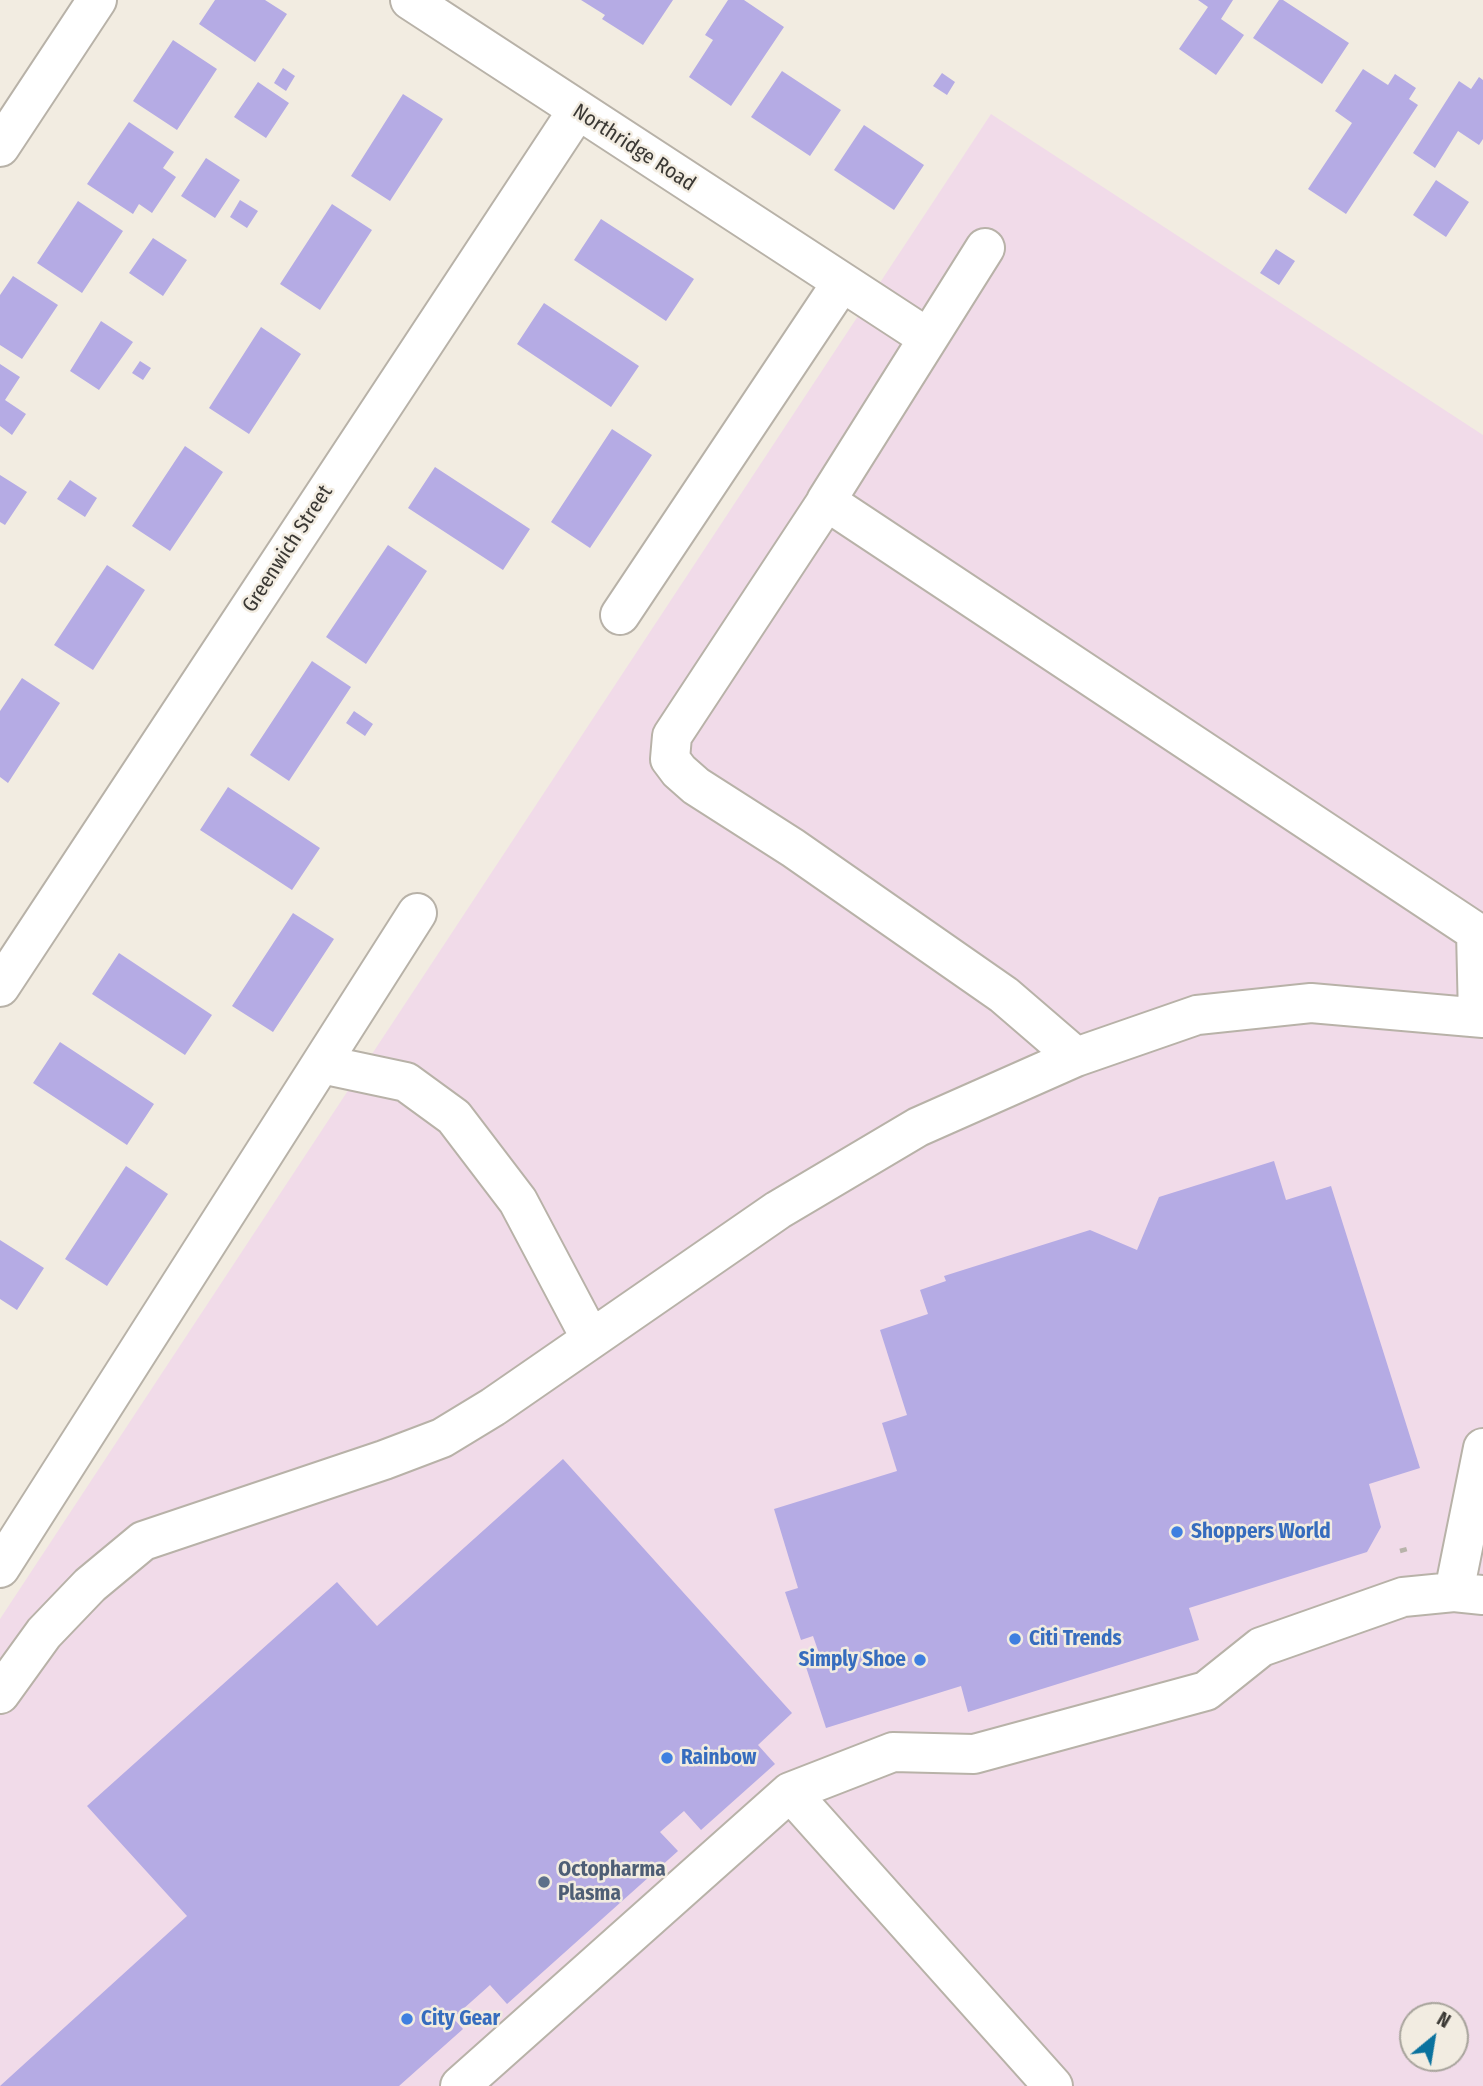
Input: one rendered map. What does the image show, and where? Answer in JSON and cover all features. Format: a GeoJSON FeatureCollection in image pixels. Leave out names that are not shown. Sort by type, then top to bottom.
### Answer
{"type":"FeatureCollection","features":[{"type":"Feature","properties":{"kind":"street"},"geometry":{"type":"LineString","coordinates":[[0,147],[97,0]]}},
{"type":"Feature","properties":{"kind":"street","name":"Northridge Road"},"geometry":{"type":"LineString","coordinates":[[410,0],[928,338]]}},
{"type":"Feature","properties":{"kind":"street","name":"Greenwich Street"},"geometry":{"type":"LineString","coordinates":[[0,987],[577,111]]}},
{"type":"Feature","properties":{"kind":"street"},"geometry":{"type":"LineString","coordinates":[[985,248],[828,499],[672,736],[670,759],[696,786],[793,848],[1003,995],[1076,1057]]}},
{"type":"Feature","properties":{"kind":"street"},"geometry":{"type":"LineString","coordinates":[[620,615],[851,288]]}},
{"type":"Feature","properties":{"kind":"street"},"geometry":{"type":"LineString","coordinates":[[0,1693],[44,1633],[90,1585],[143,1541],[442,1438],[493,1407],[778,1210],[918,1127],[1076,1057],[1197,1016],[1311,1003],[1480,1018],[1480,933],[861,526],[826,501],[828,499]]}},
{"type":"Feature","properties":{"kind":"street"},"geometry":{"type":"LineString","coordinates":[[0,1568],[417,913]]}},
{"type":"Feature","properties":{"kind":"street"},"geometry":{"type":"LineString","coordinates":[[321,1064],[406,1082],[454,1117],[518,1201],[592,1339]]}},
{"type":"Feature","properties":{"kind":"street"},"geometry":{"type":"LineString","coordinates":[[460,2086],[790,1792],[893,1752],[974,1754],[1206,1691],[1261,1647],[1403,1597],[1469,1593],[1483,1448]]}},
{"type":"Feature","properties":{"kind":"street"},"geometry":{"type":"LineString","coordinates":[[790,1792],[1053,2086]]}},
{"type":"Feature","properties":{"kind":"path"},"geometry":{"type":"LineString","coordinates":[[1399,1551],[1406,1549]]}},
{"type":"Feature","properties":{"kind":"shaded area"},"geometry":{"type":"Polygon","coordinates":[[[991,114],[1483,435],[1483,2086],[0,2086],[0,1619],[991,114]]]}},
{"type":"Feature","properties":{"kind":"building"},"geometry":{"type":"Polygon","coordinates":[[[215,0],[265,0],[287,14],[255,62],[199,24],[215,0]]]}},
{"type":"Feature","properties":{"kind":"building"},"geometry":{"type":"Polygon","coordinates":[[[581,0],[673,0],[643,45],[602,19],[605,15],[581,0]]]}},
{"type":"Feature","properties":{"kind":"building"},"geometry":{"type":"Polygon","coordinates":[[[728,0],[744,0],[784,27],[731,106],[689,77],[713,40],[705,35],[728,0]]]}},
{"type":"Feature","properties":{"kind":"building"},"geometry":{"type":"Polygon","coordinates":[[[1198,0],[1233,0],[1221,19],[1244,35],[1216,75],[1179,49],[1208,7],[1198,0]]]}},
{"type":"Feature","properties":{"kind":"building"},"geometry":{"type":"Polygon","coordinates":[[[1279,0],[1349,43],[1322,84],[1253,38],[1279,0]]]}},
{"type":"Feature","properties":{"kind":"building"},"geometry":{"type":"Polygon","coordinates":[[[173,40],[217,69],[177,130],[133,101],[173,40]]]}},
{"type":"Feature","properties":{"kind":"building"},"geometry":{"type":"Polygon","coordinates":[[[283,68],[295,76],[286,91],[274,83],[283,68]]]}},
{"type":"Feature","properties":{"kind":"building"},"geometry":{"type":"Polygon","coordinates":[[[1363,69],[1388,85],[1395,74],[1416,88],[1409,99],[1418,105],[1346,214],[1308,189],[1352,123],[1335,111],[1363,69]]]}},
{"type":"Feature","properties":{"kind":"building"},"geometry":{"type":"Polygon","coordinates":[[[782,71],[841,110],[810,156],[751,117],[782,71]]]}},
{"type":"Feature","properties":{"kind":"building"},"geometry":{"type":"Polygon","coordinates":[[[942,73],[955,82],[947,95],[933,86],[942,73]]]}},
{"type":"Feature","properties":{"kind":"building"},"geometry":{"type":"Polygon","coordinates":[[[1479,77],[1483,80],[1483,139],[1479,145],[1458,131],[1435,168],[1413,153],[1459,81],[1471,89],[1479,77]]]}},
{"type":"Feature","properties":{"kind":"building"},"geometry":{"type":"Polygon","coordinates":[[[258,82],[289,103],[266,138],[234,117],[258,82]]]}},
{"type":"Feature","properties":{"kind":"building"},"geometry":{"type":"Polygon","coordinates":[[[403,94],[443,119],[390,201],[351,176],[403,94]]]}},
{"type":"Feature","properties":{"kind":"building"},"geometry":{"type":"Polygon","coordinates":[[[129,122],[174,152],[163,168],[176,177],[152,213],[139,204],[133,214],[87,184],[129,122]]]}},
{"type":"Feature","properties":{"kind":"building"},"geometry":{"type":"Polygon","coordinates":[[[864,125],[924,165],[894,210],[834,170],[864,125]]]}},
{"type":"Feature","properties":{"kind":"building"},"geometry":{"type":"Polygon","coordinates":[[[206,158],[240,180],[215,218],[181,196],[206,158]]]}},
{"type":"Feature","properties":{"kind":"building"},"geometry":{"type":"Polygon","coordinates":[[[1436,180],[1469,202],[1446,237],[1413,215],[1436,180]]]}},
{"type":"Feature","properties":{"kind":"building"},"geometry":{"type":"Polygon","coordinates":[[[240,200],[258,211],[247,228],[230,217],[240,200]]]}},
{"type":"Feature","properties":{"kind":"building"},"geometry":{"type":"Polygon","coordinates":[[[78,201],[123,231],[82,293],[37,263],[78,201]]]}},
{"type":"Feature","properties":{"kind":"building"},"geometry":{"type":"Polygon","coordinates":[[[332,204],[372,230],[320,310],[280,284],[332,204]]]}},
{"type":"Feature","properties":{"kind":"building"},"geometry":{"type":"Polygon","coordinates":[[[601,219],[694,279],[666,321],[574,260],[601,219]]]}},
{"type":"Feature","properties":{"kind":"building"},"geometry":{"type":"Polygon","coordinates":[[[153,238],[187,260],[163,296],[129,273],[153,238]]]}},
{"type":"Feature","properties":{"kind":"building"},"geometry":{"type":"Polygon","coordinates":[[[1276,249],[1295,261],[1279,285],[1260,273],[1276,249]]]}},
{"type":"Feature","properties":{"kind":"building"},"geometry":{"type":"Polygon","coordinates":[[[13,276],[58,305],[22,359],[0,345],[0,295],[13,276]]]}},
{"type":"Feature","properties":{"kind":"building"},"geometry":{"type":"Polygon","coordinates":[[[544,303],[639,366],[611,407],[517,344],[544,303]]]}},
{"type":"Feature","properties":{"kind":"building"},"geometry":{"type":"Polygon","coordinates":[[[101,321],[133,342],[99,390],[70,371],[101,321]]]}},
{"type":"Feature","properties":{"kind":"building"},"geometry":{"type":"Polygon","coordinates":[[[261,327],[301,354],[249,434],[209,408],[261,327]]]}},
{"type":"Feature","properties":{"kind":"building"},"geometry":{"type":"Polygon","coordinates":[[[140,361],[151,368],[143,380],[132,373],[140,361]]]}},
{"type":"Feature","properties":{"kind":"building"},"geometry":{"type":"Polygon","coordinates":[[[0,364],[20,377],[5,400],[26,414],[12,435],[0,426],[0,364]]]}},
{"type":"Feature","properties":{"kind":"building"},"geometry":{"type":"Polygon","coordinates":[[[612,429],[652,455],[590,548],[551,522],[612,429]]]}},
{"type":"Feature","properties":{"kind":"building"},"geometry":{"type":"Polygon","coordinates":[[[185,446],[223,472],[170,551],[132,526],[185,446]]]}},
{"type":"Feature","properties":{"kind":"building"},"geometry":{"type":"Polygon","coordinates":[[[435,467],[530,529],[503,570],[408,508],[435,467]]]}},
{"type":"Feature","properties":{"kind":"building"},"geometry":{"type":"Polygon","coordinates":[[[0,475],[27,492],[5,525],[0,522],[0,475]]]}},
{"type":"Feature","properties":{"kind":"building"},"geometry":{"type":"Polygon","coordinates":[[[70,480],[97,498],[85,517],[57,499],[70,480]]]}},
{"type":"Feature","properties":{"kind":"building"},"geometry":{"type":"Polygon","coordinates":[[[388,545],[427,571],[366,664],[326,637],[388,545]]]}},
{"type":"Feature","properties":{"kind":"building"},"geometry":{"type":"Polygon","coordinates":[[[107,565],[145,590],[93,670],[54,645],[107,565]]]}},
{"type":"Feature","properties":{"kind":"building"},"geometry":{"type":"Polygon","coordinates":[[[312,661],[351,687],[289,781],[250,755],[312,661]]]}},
{"type":"Feature","properties":{"kind":"building"},"geometry":{"type":"Polygon","coordinates":[[[22,678],[60,703],[8,783],[0,777],[0,711],[22,678]]]}},
{"type":"Feature","properties":{"kind":"building"},"geometry":{"type":"Polygon","coordinates":[[[354,711],[373,724],[365,736],[346,723],[354,711]]]}},
{"type":"Feature","properties":{"kind":"building"},"geometry":{"type":"Polygon","coordinates":[[[228,787],[320,848],[292,890],[200,830],[228,787]]]}},
{"type":"Feature","properties":{"kind":"building"},"geometry":{"type":"Polygon","coordinates":[[[293,913],[334,939],[273,1032],[232,1006],[293,913]]]}},
{"type":"Feature","properties":{"kind":"building"},"geometry":{"type":"Polygon","coordinates":[[[119,953],[212,1015],[185,1055],[92,994],[119,953]]]}},
{"type":"Feature","properties":{"kind":"building"},"geometry":{"type":"Polygon","coordinates":[[[60,1042],[154,1104],[127,1145],[33,1083],[60,1042]]]}},
{"type":"Feature","properties":{"kind":"building"},"geometry":{"type":"Polygon","coordinates":[[[1274,1161],[1286,1200],[1331,1186],[1420,1468],[1369,1484],[1381,1527],[1367,1552],[1189,1608],[1199,1640],[968,1712],[961,1686],[826,1728],[806,1667],[822,1662],[813,1636],[801,1640],[785,1592],[798,1588],[774,1509],[897,1471],[882,1423],[907,1415],[880,1330],[928,1314],[920,1290],[946,1281],[944,1276],[1090,1230],[1137,1250],[1159,1197],[1274,1161]]]}},
{"type":"Feature","properties":{"kind":"building"},"geometry":{"type":"Polygon","coordinates":[[[126,1166],[168,1194],[107,1286],[65,1259],[126,1166]]]}},
{"type":"Feature","properties":{"kind":"building"},"geometry":{"type":"Polygon","coordinates":[[[0,1240],[44,1268],[17,1310],[0,1299],[0,1240]]]}},
{"type":"Feature","properties":{"kind":"building"},"geometry":{"type":"Polygon","coordinates":[[[563,1459],[792,1713],[758,1745],[775,1764],[701,1830],[684,1811],[660,1832],[678,1851],[507,2004],[490,1985],[453,2018],[463,2029],[399,2086],[0,2086],[187,1916],[87,1806],[337,1582],[377,1626],[563,1459]]]}},
{"type":"Feature","properties":{"kind":"place","name":"Shoppers World"},"geometry":{"type":"Point","coordinates":[1177,1532]}},
{"type":"Feature","properties":{"kind":"place","name":"Citi Trends"},"geometry":{"type":"Point","coordinates":[1015,1639]}},
{"type":"Feature","properties":{"kind":"place","name":"Simply Shoe"},"geometry":{"type":"Point","coordinates":[920,1660]}},
{"type":"Feature","properties":{"kind":"place","name":"Rainbow"},"geometry":{"type":"Point","coordinates":[667,1758]}},
{"type":"Feature","properties":{"kind":"place","name":"Octopharma Plasma"},"geometry":{"type":"Point","coordinates":[544,1882]}},
{"type":"Feature","properties":{"kind":"place","name":"City Gear"},"geometry":{"type":"Point","coordinates":[407,2019]}}]}
